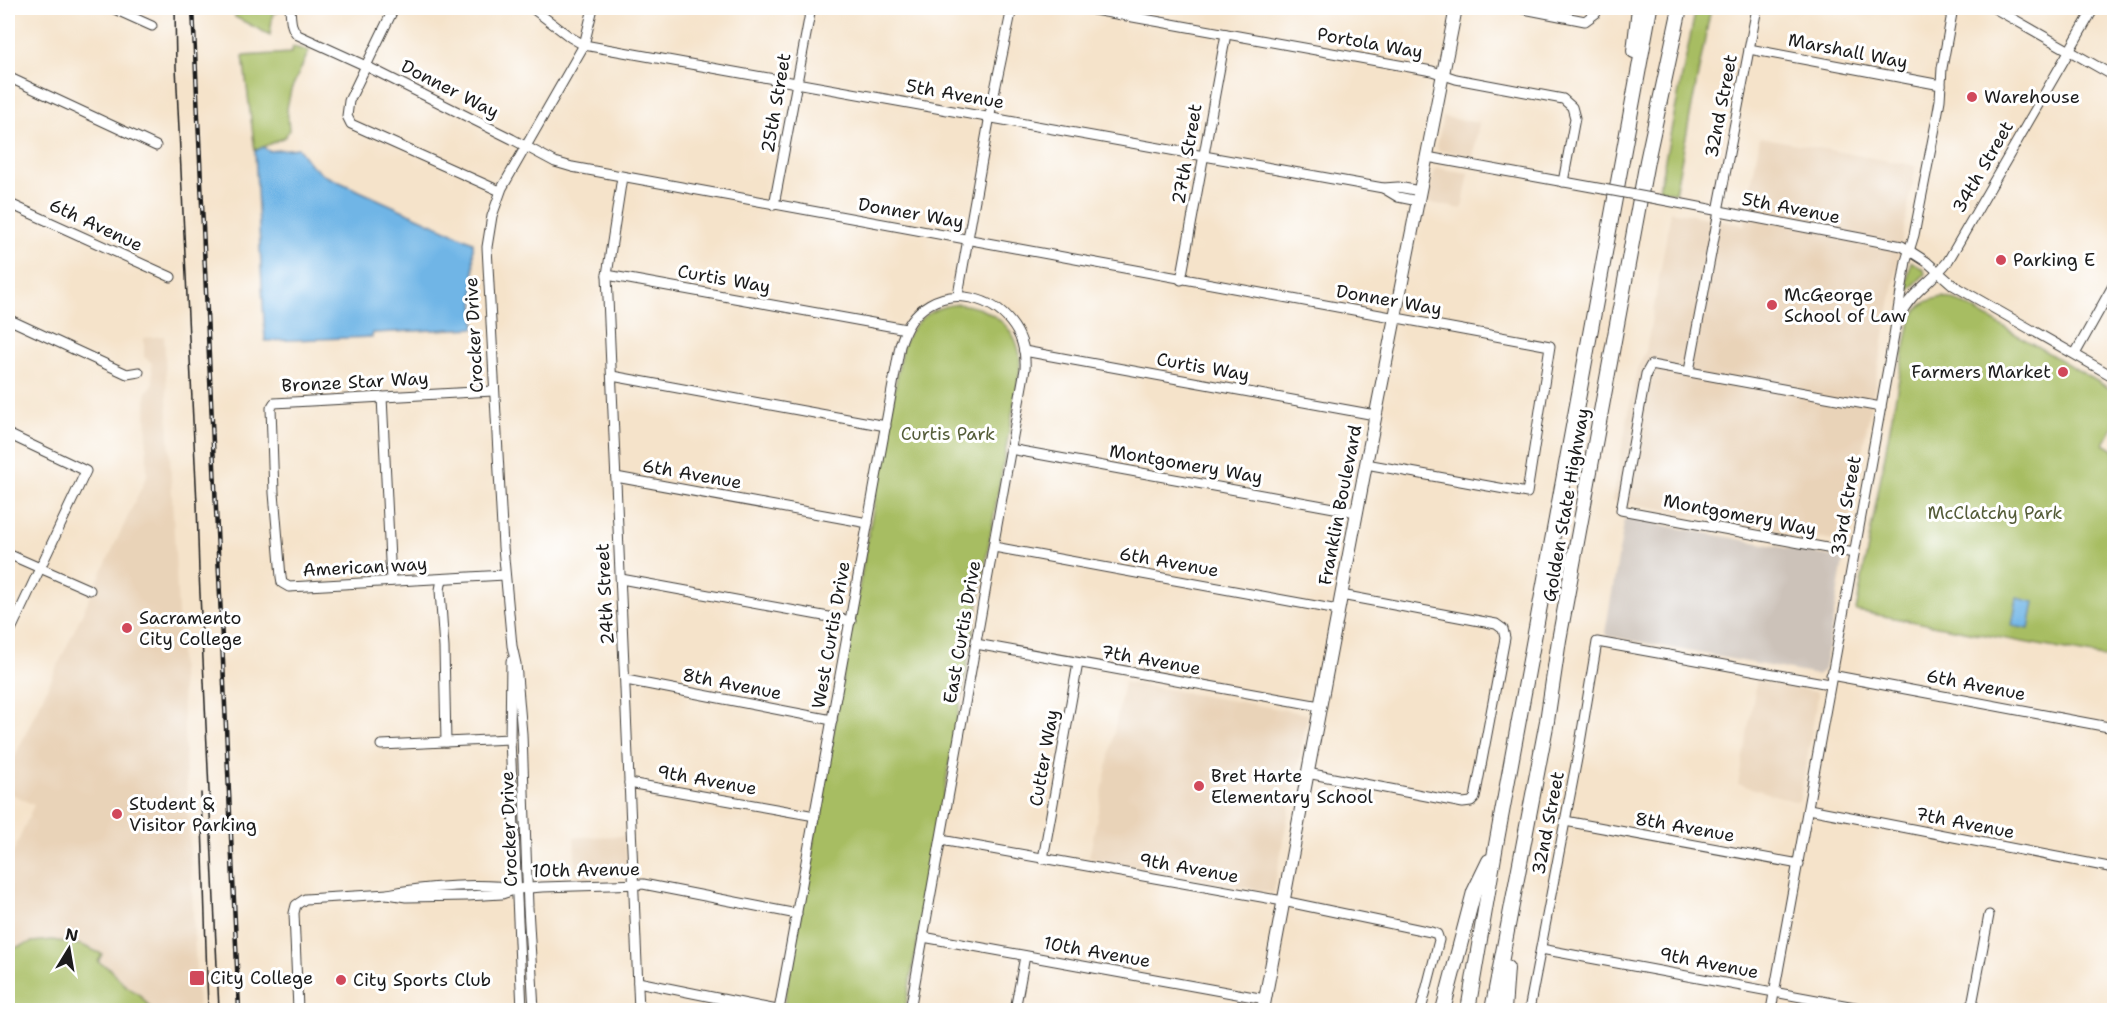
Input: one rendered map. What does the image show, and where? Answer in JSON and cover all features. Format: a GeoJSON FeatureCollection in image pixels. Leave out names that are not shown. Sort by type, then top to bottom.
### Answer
{"type":"FeatureCollection","features":[{"type":"Feature","properties":{"kind":"highway"},"geometry":{"type":"LineString","coordinates":[[1623,157],[1639,8]]}},
{"type":"Feature","properties":{"kind":"highway","name":"Golden State Highway"},"geometry":{"type":"LineString","coordinates":[[1468,1011],[1496,845],[1650,8]]}},
{"type":"Feature","properties":{"kind":"highway"},"geometry":{"type":"LineString","coordinates":[[1658,101],[1675,8]]}},
{"type":"Feature","properties":{"kind":"highway","name":"Golden State Highway"},"geometry":{"type":"LineString","coordinates":[[1492,1011],[1547,721],[1658,101],[1680,8]]}},
{"type":"Feature","properties":{"kind":"highway"},"geometry":{"type":"LineString","coordinates":[[1443,1011],[1474,892],[1496,845]]}},
{"type":"Feature","properties":{"kind":"highway"},"geometry":{"type":"LineString","coordinates":[[1504,1011],[1515,883]]}},
{"type":"Feature","properties":{"kind":"main road","name":"Franklin Boulevard"},"geometry":{"type":"LineString","coordinates":[[1264,1005],[1356,512],[1456,8]]}},
{"type":"Feature","properties":{"kind":"street"},"geometry":{"type":"LineString","coordinates":[[112,8],[152,26]]}},
{"type":"Feature","properties":{"kind":"street","name":"Donner Way"},"geometry":{"type":"LineString","coordinates":[[290,8],[293,31],[298,35],[366,66],[564,165],[1550,346],[1527,493],[1366,464]]}},
{"type":"Feature","properties":{"kind":"street"},"geometry":{"type":"LineString","coordinates":[[394,8],[347,107],[347,116],[351,124],[500,191]]}},
{"type":"Feature","properties":{"kind":"street","name":"5th Avenue"},"geometry":{"type":"LineString","coordinates":[[532,8],[584,45],[1383,188],[1398,187],[1419,196]]}},
{"type":"Feature","properties":{"kind":"street"},"geometry":{"type":"LineString","coordinates":[[584,45],[593,8]]}},
{"type":"Feature","properties":{"kind":"street","name":"25th Street"},"geometry":{"type":"LineString","coordinates":[[774,205],[811,8]]}},
{"type":"Feature","properties":{"kind":"street"},"geometry":{"type":"LineString","coordinates":[[957,295],[1012,8]]}},
{"type":"Feature","properties":{"kind":"street","name":"Portola Way"},"geometry":{"type":"LineString","coordinates":[[1083,8],[1443,74],[1456,79],[1563,99],[1572,106],[1575,118],[1563,182]]}},
{"type":"Feature","properties":{"kind":"street"},"geometry":{"type":"LineString","coordinates":[[1519,8],[1585,21],[1596,13],[1597,8]]}},
{"type":"Feature","properties":{"kind":"street","name":"32nd Street"},"geometry":{"type":"LineString","coordinates":[[1689,371],[1757,8]]}},
{"type":"Feature","properties":{"kind":"street","name":"33rd Street"},"geometry":{"type":"LineString","coordinates":[[1771,1011],[1906,261],[1911,249],[1935,128],[1942,68],[1953,8]]}},
{"type":"Feature","properties":{"kind":"street"},"geometry":{"type":"LineString","coordinates":[[1994,8],[2115,76]]}},
{"type":"Feature","properties":{"kind":"street","name":"34th Street"},"geometry":{"type":"LineString","coordinates":[[1894,336],[1899,317],[1906,304],[1948,261],[2094,8]]}},
{"type":"Feature","properties":{"kind":"street","name":"27th Street"},"geometry":{"type":"LineString","coordinates":[[1181,280],[1226,34]]}},
{"type":"Feature","properties":{"kind":"street","name":"Crocker Drive"},"geometry":{"type":"LineString","coordinates":[[522,1011],[510,739],[512,646],[505,575],[487,247],[492,216],[500,191],[584,45]]}},
{"type":"Feature","properties":{"kind":"street","name":"Marshall Way"},"geometry":{"type":"LineString","coordinates":[[1749,49],[1941,85]]}},
{"type":"Feature","properties":{"kind":"street"},"geometry":{"type":"LineString","coordinates":[[8,77],[156,146]]}},
{"type":"Feature","properties":{"kind":"street","name":"5th Avenue"},"geometry":{"type":"LineString","coordinates":[[1427,157],[1901,245],[1911,249],[1953,285],[2115,377]]}},
{"type":"Feature","properties":{"kind":"street","name":"24th Street"},"geometry":{"type":"LineString","coordinates":[[622,177],[607,275],[639,1011]]}},
{"type":"Feature","properties":{"kind":"street","name":"6th Avenue"},"geometry":{"type":"LineString","coordinates":[[8,203],[171,278]]}},
{"type":"Feature","properties":{"kind":"street","name":"Curtis Way"},"geometry":{"type":"LineString","coordinates":[[607,275],[906,329]]}},
{"type":"Feature","properties":{"kind":"street"},"geometry":{"type":"LineString","coordinates":[[2075,354],[2115,284]]}},
{"type":"Feature","properties":{"kind":"street","name":"West Curtis Drive"},"geometry":{"type":"LineString","coordinates":[[778,1011],[900,346],[906,329],[918,313],[936,300],[957,295]]}},
{"type":"Feature","properties":{"kind":"street","name":"East Curtis Drive"},"geometry":{"type":"LineString","coordinates":[[910,1011],[1025,369],[1024,351],[1012,323],[978,299],[957,295]]}},
{"type":"Feature","properties":{"kind":"street"},"geometry":{"type":"LineString","coordinates":[[8,319],[127,374],[139,372]]}},
{"type":"Feature","properties":{"kind":"street","name":"Curtis Way"},"geometry":{"type":"LineString","coordinates":[[1024,351],[1375,415]]}},
{"type":"Feature","properties":{"kind":"street","name":"Montgomery Way"},"geometry":{"type":"LineString","coordinates":[[1689,371],[1651,366],[1646,374],[1621,510],[1854,553]]}},
{"type":"Feature","properties":{"kind":"street"},"geometry":{"type":"LineString","coordinates":[[1689,371],[1881,406]]}},
{"type":"Feature","properties":{"kind":"street"},"geometry":{"type":"LineString","coordinates":[[612,376],[886,426]]}},
{"type":"Feature","properties":{"kind":"street","name":"Bronze Star Way"},"geometry":{"type":"LineString","coordinates":[[274,493],[271,408],[274,403],[494,391]]}},
{"type":"Feature","properties":{"kind":"street"},"geometry":{"type":"LineString","coordinates":[[382,397],[391,581]]}},
{"type":"Feature","properties":{"kind":"street"},"geometry":{"type":"LineString","coordinates":[[8,434],[86,471],[8,636]]}},
{"type":"Feature","properties":{"kind":"street","name":"Montgomery Way"},"geometry":{"type":"LineString","coordinates":[[1010,449],[1356,512]]}},
{"type":"Feature","properties":{"kind":"street","name":"6th Avenue"},"geometry":{"type":"LineString","coordinates":[[616,477],[868,523]]}},
{"type":"Feature","properties":{"kind":"street","name":"American way"},"geometry":{"type":"LineString","coordinates":[[274,493],[279,568],[282,583],[285,586],[505,575]]}},
{"type":"Feature","properties":{"kind":"street","name":"6th Avenue"},"geometry":{"type":"LineString","coordinates":[[994,547],[1338,610]]}},
{"type":"Feature","properties":{"kind":"street"},"geometry":{"type":"LineString","coordinates":[[8,554],[90,590]]}},
{"type":"Feature","properties":{"kind":"street"},"geometry":{"type":"LineString","coordinates":[[442,579],[440,590],[446,742]]}},
{"type":"Feature","properties":{"kind":"street"},"geometry":{"type":"LineString","coordinates":[[621,579],[850,621]]}},
{"type":"Feature","properties":{"kind":"street"},"geometry":{"type":"LineString","coordinates":[[1307,773],[1463,803],[1471,802],[1475,798],[1505,638],[1503,629],[1496,624],[1341,595]]}},
{"type":"Feature","properties":{"kind":"street","name":"32nd Street"},"geometry":{"type":"LineString","coordinates":[[1529,1011],[1597,642]]}},
{"type":"Feature","properties":{"kind":"street","name":"6th Avenue"},"geometry":{"type":"LineString","coordinates":[[1597,642],[2115,728]]}},
{"type":"Feature","properties":{"kind":"street","name":"7th Avenue"},"geometry":{"type":"LineString","coordinates":[[976,644],[1320,706]]}},
{"type":"Feature","properties":{"kind":"street","name":"Crocker Drive"},"geometry":{"type":"LineString","coordinates":[[512,646],[516,664],[522,734],[534,1011]]}},
{"type":"Feature","properties":{"kind":"street","name":"Cutter Way"},"geometry":{"type":"LineString","coordinates":[[1043,858],[1078,663]]}},
{"type":"Feature","properties":{"kind":"street","name":"8th Avenue"},"geometry":{"type":"LineString","coordinates":[[626,680],[832,720]]}},
{"type":"Feature","properties":{"kind":"street"},"geometry":{"type":"LineString","coordinates":[[381,746],[510,739]]}},
{"type":"Feature","properties":{"kind":"street","name":"9th Avenue"},"geometry":{"type":"LineString","coordinates":[[629,783],[815,816]]}},
{"type":"Feature","properties":{"kind":"street","name":"7th Avenue"},"geometry":{"type":"LineString","coordinates":[[1809,809],[2115,868]]}},
{"type":"Feature","properties":{"kind":"street","name":"8th Avenue"},"geometry":{"type":"LineString","coordinates":[[1565,821],[1799,864]]}},
{"type":"Feature","properties":{"kind":"street","name":"9th Avenue"},"geometry":{"type":"LineString","coordinates":[[941,840],[1283,901],[1437,934],[1439,940],[1422,1011]]}},
{"type":"Feature","properties":{"kind":"street","name":"10th Avenue"},"geometry":{"type":"LineString","coordinates":[[298,1011],[294,913],[296,905],[305,898],[500,885],[517,889],[643,884],[797,914]]}},
{"type":"Feature","properties":{"kind":"street"},"geometry":{"type":"LineString","coordinates":[[1971,1011],[1989,915]]}},
{"type":"Feature","properties":{"kind":"street","name":"10th Avenue"},"geometry":{"type":"LineString","coordinates":[[923,937],[1264,1005]]}},
{"type":"Feature","properties":{"kind":"street","name":"9th Avenue"},"geometry":{"type":"LineString","coordinates":[[1541,949],[1870,1011]]}},
{"type":"Feature","properties":{"kind":"street"},"geometry":{"type":"LineString","coordinates":[[1015,1011],[1025,956]]}},
{"type":"Feature","properties":{"kind":"street"},"geometry":{"type":"LineString","coordinates":[[638,982],[778,1011]]}},
{"type":"Feature","properties":{"kind":"shaded area"},"geometry":{"type":"Polygon","coordinates":[[[1443,117],[1479,123],[1473,157],[1439,151],[1437,146],[1443,117]]]}},
{"type":"Feature","properties":{"kind":"shaded area","name":"McGeorge School of Law"},"geometry":{"type":"Polygon","coordinates":[[[1760,137],[1916,166],[1845,543],[1612,500],[1637,369],[1646,351],[1671,211],[1744,225],[1760,137]]]}},
{"type":"Feature","properties":{"kind":"shaded area"},"geometry":{"type":"Polygon","coordinates":[[[1437,168],[1469,173],[1462,209],[1427,202],[1434,171],[1437,168]]]}},
{"type":"Feature","properties":{"kind":"shaded area","name":"Sacramento City College"},"geometry":{"type":"Polygon","coordinates":[[[164,336],[198,1010],[8,1010],[8,864],[34,805],[8,792],[8,771],[147,476],[146,391],[151,388],[153,381],[151,362],[144,357],[144,338],[164,336]]]}},
{"type":"Feature","properties":{"kind":"shaded area"},"geometry":{"type":"Polygon","coordinates":[[[1625,518],[1840,558],[1843,562],[1824,670],[1817,675],[1607,636],[1605,633],[1625,518]]]}},
{"type":"Feature","properties":{"kind":"shaded area"},"geometry":{"type":"Polygon","coordinates":[[[1757,680],[1816,692],[1818,695],[1800,799],[1797,802],[1738,784],[1757,680]]]}},
{"type":"Feature","properties":{"kind":"shaded area","name":"Bret Harte Elementary School"},"geometry":{"type":"Polygon","coordinates":[[[1124,682],[1308,714],[1273,893],[1089,858],[1124,682]]]}},
{"type":"Feature","properties":{"kind":"shaded area"},"geometry":{"type":"Polygon","coordinates":[[[625,836],[627,873],[624,876],[576,880],[574,837],[625,836]]]}},
{"type":"Feature","properties":{"kind":"green space"},"geometry":{"type":"Polygon","coordinates":[[[234,8],[277,9],[277,13],[273,12],[270,35],[235,17],[234,8]]]}},
{"type":"Feature","properties":{"kind":"green space"},"geometry":{"type":"Polygon","coordinates":[[[1696,8],[1711,8],[1675,193],[1659,189],[1696,8]]]}},
{"type":"Feature","properties":{"kind":"green space"},"geometry":{"type":"Polygon","coordinates":[[[293,47],[309,51],[291,90],[287,108],[289,130],[285,137],[255,151],[243,56],[291,53],[293,47]]]}},
{"type":"Feature","properties":{"kind":"green space"},"geometry":{"type":"Polygon","coordinates":[[[1911,261],[1924,270],[1925,274],[1905,294],[1911,261]]]}},
{"type":"Feature","properties":{"kind":"green space","name":"McClatchy Park"},"geometry":{"type":"Polygon","coordinates":[[[1943,297],[1962,303],[2114,391],[2114,426],[2104,444],[2114,450],[2114,659],[1856,611],[1908,330],[1913,317],[1923,304],[1943,297]]]}},
{"type":"Feature","properties":{"kind":"green space","name":"Curtis Park"},"geometry":{"type":"Polygon","coordinates":[[[958,304],[988,312],[1004,324],[1016,341],[1020,356],[1020,371],[905,1010],[783,1010],[902,348],[911,330],[923,317],[939,308],[958,304]]]}},
{"type":"Feature","properties":{"kind":"green space"},"geometry":{"type":"Polygon","coordinates":[[[52,940],[82,945],[102,954],[98,962],[109,968],[125,985],[141,996],[152,1010],[8,1010],[8,950],[32,942],[52,940]]]}},
{"type":"Feature","properties":{"kind":"water"},"geometry":{"type":"Polygon","coordinates":[[[263,147],[269,151],[298,148],[310,164],[324,175],[473,242],[475,328],[373,333],[372,337],[265,341],[255,151],[263,147]]]}},
{"type":"Feature","properties":{"kind":"water"},"geometry":{"type":"Polygon","coordinates":[[[2017,598],[2034,602],[2029,629],[2012,626],[2017,598]]]}},
{"type":"Feature","properties":{"kind":"tram line"},"geometry":{"type":"LineString","coordinates":[[175,8],[219,1010]]}},
{"type":"Feature","properties":{"kind":"tram line"},"geometry":{"type":"LineString","coordinates":[[201,793],[208,1010]]}},
{"type":"Feature","properties":{"kind":"railway"},"geometry":{"type":"LineString","coordinates":[[193,8],[239,1010]]}},
{"type":"Feature","properties":{"kind":"place","name":"Warehouse"},"geometry":{"type":"Point","coordinates":[1972,97]}},
{"type":"Feature","properties":{"kind":"place","name":"Parking E"},"geometry":{"type":"Point","coordinates":[2001,260]}},
{"type":"Feature","properties":{"kind":"place","name":"McGeorge School of Law"},"geometry":{"type":"Point","coordinates":[1772,305]}},
{"type":"Feature","properties":{"kind":"place","name":"Farmers Market"},"geometry":{"type":"Point","coordinates":[2063,372]}},
{"type":"Feature","properties":{"kind":"place","name":"Sacramento City College"},"geometry":{"type":"Point","coordinates":[127,628]}},
{"type":"Feature","properties":{"kind":"place","name":"Bret Harte Elementary School"},"geometry":{"type":"Point","coordinates":[1199,786]}},
{"type":"Feature","properties":{"kind":"place","name":"Student & Visitor Parking"},"geometry":{"type":"Point","coordinates":[117,814]}},
{"type":"Feature","properties":{"kind":"place","name":"City College"},"geometry":{"type":"Point","coordinates":[197,978]}},
{"type":"Feature","properties":{"kind":"place","name":"City Sports Club"},"geometry":{"type":"Point","coordinates":[341,980]}}]}
